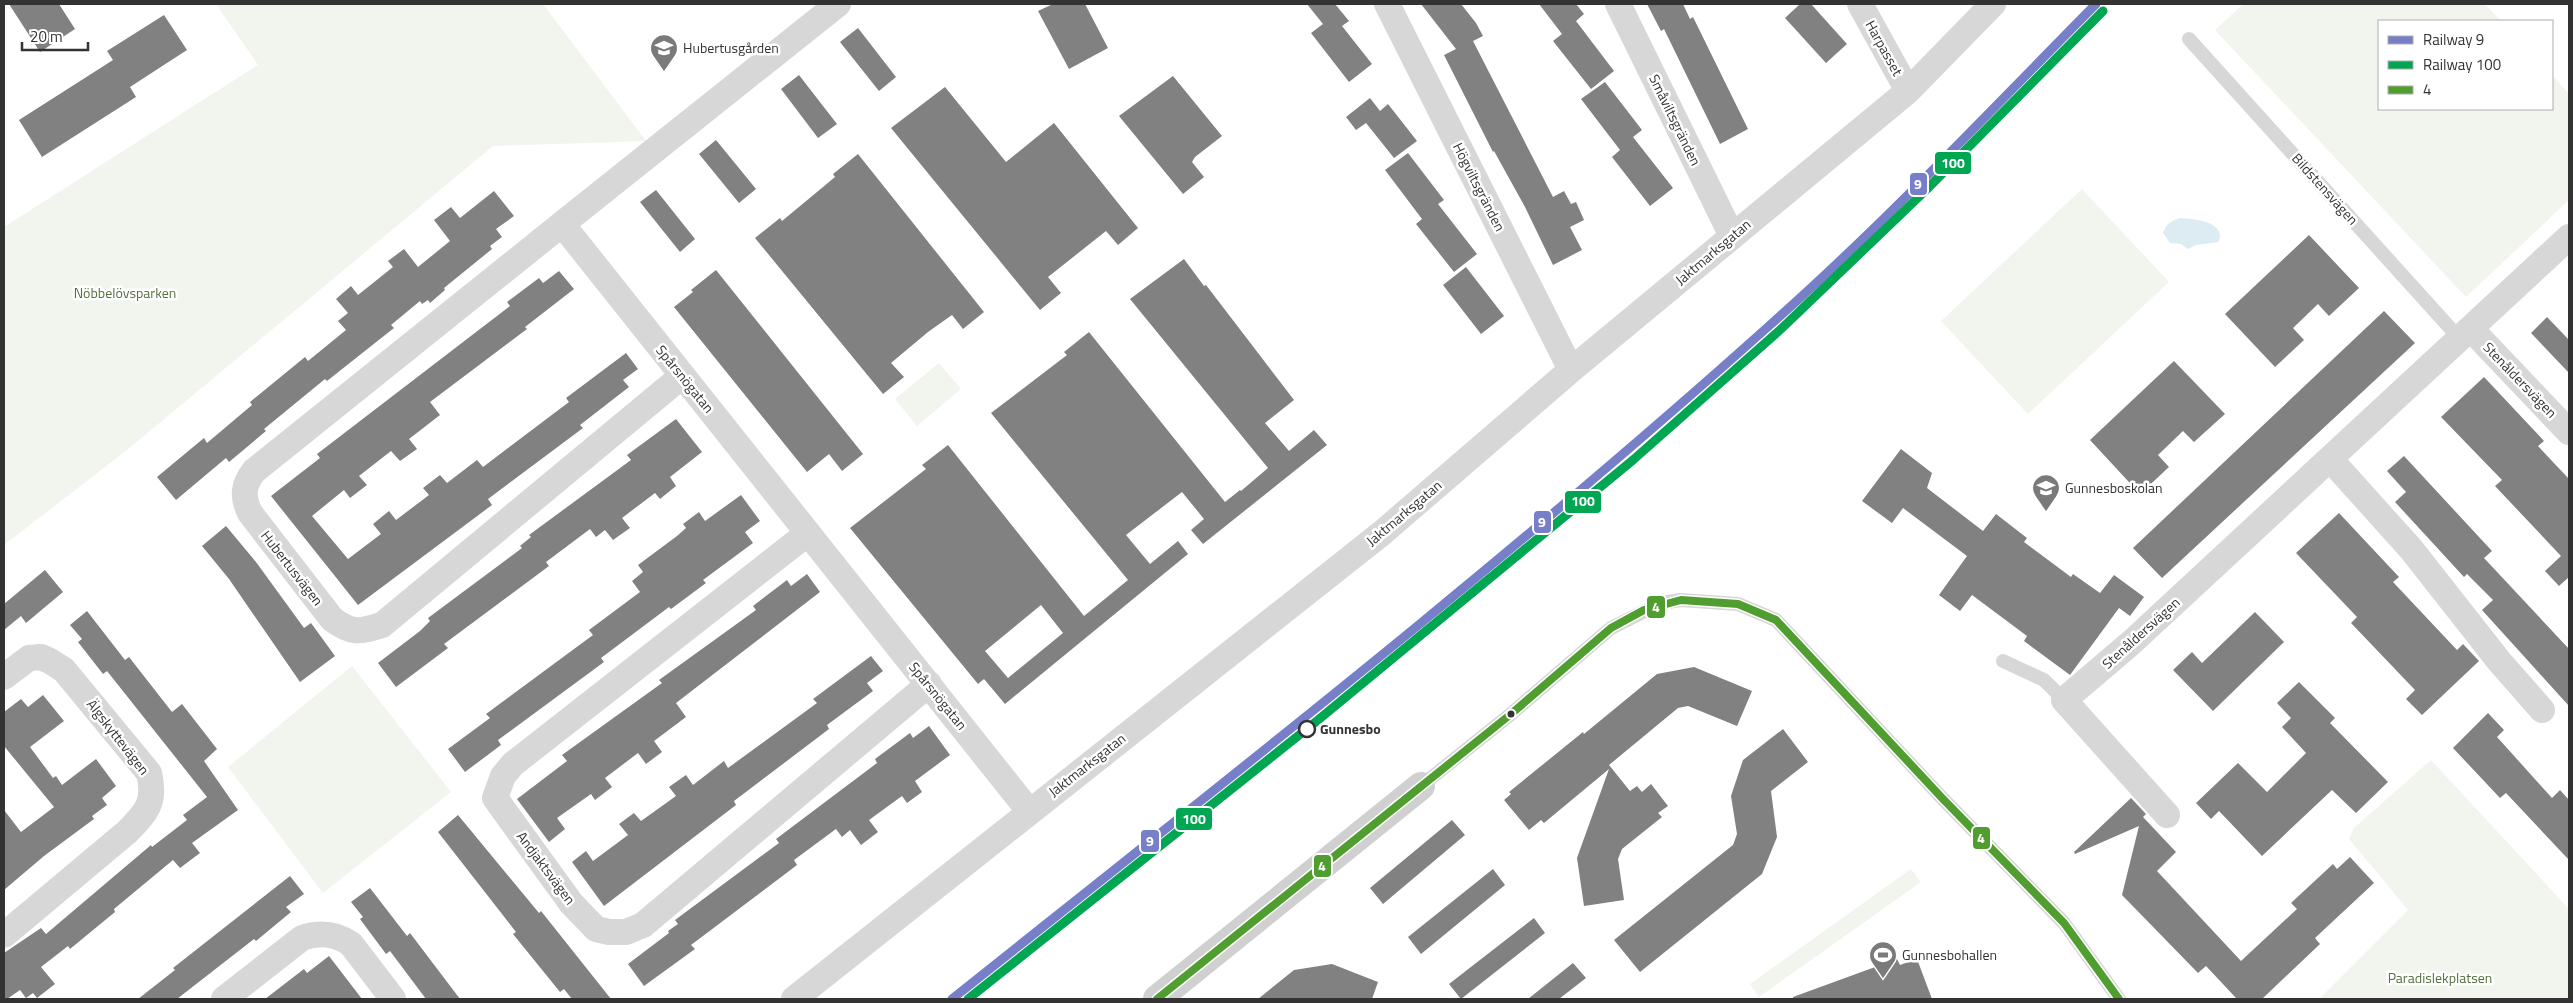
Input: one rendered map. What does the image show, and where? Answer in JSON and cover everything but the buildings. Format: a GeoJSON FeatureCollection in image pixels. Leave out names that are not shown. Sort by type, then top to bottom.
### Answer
{"type":"FeatureCollection","features":[{"type":"Feature","properties":{"kind":"street"},"geometry":{"type":"LineString","coordinates":[[562,224],[838,4]]}},
{"type":"Feature","properties":{"kind":"street","name":"Högviltsgränden"},"geometry":{"type":"LineString","coordinates":[[1387,4],[1571,370]]}},
{"type":"Feature","properties":{"kind":"street","name":"Småviltsgränden"},"geometry":{"type":"LineString","coordinates":[[1618,4],[1732,236]]}},
{"type":"Feature","properties":{"kind":"street","name":"Harpasset"},"geometry":{"type":"LineString","coordinates":[[1860,4],[1908,91]]}},
{"type":"Feature","properties":{"kind":"street","name":"Jaktmarksgatan"},"geometry":{"type":"LineString","coordinates":[[794,999],[1382,533],[1571,370],[1908,91],[1993,4]]}},
{"type":"Feature","properties":{"kind":"street","name":"Spårsnögatan"},"geometry":{"type":"LineString","coordinates":[[562,224],[1029,811]]}},
{"type":"Feature","properties":{"kind":"street","name":"Hubertusvägen"},"geometry":{"type":"LineString","coordinates":[[562,224],[254,471],[248,479],[244,490],[244,501],[250,513],[332,619],[344,628],[362,631],[382,624],[682,376]]}},
{"type":"Feature","properties":{"kind":"street","name":"Stenåldersvägen"},"geometry":{"type":"LineString","coordinates":[[2064,700],[2132,642],[2569,237]]}},
{"type":"Feature","properties":{"kind":"street","name":"Stenåldersvägen"},"geometry":{"type":"LineString","coordinates":[[2466,334],[2569,432]]}},
{"type":"Feature","properties":{"kind":"street"},"geometry":{"type":"LineString","coordinates":[[2330,459],[2411,549],[2499,662],[2542,710]]}},
{"type":"Feature","properties":{"kind":"street","name":"Andjaktsvägen"},"geometry":{"type":"LineString","coordinates":[[808,533],[513,764],[503,776],[495,798],[571,903],[596,929],[609,932],[626,932],[643,924],[929,684]]}},
{"type":"Feature","properties":{"kind":"street","name":"Älgskyttevägen"},"geometry":{"type":"LineString","coordinates":[[4,677],[30,658],[41,658],[50,661],[64,670],[149,773],[153,788],[151,802],[143,817],[4,935]]}},
{"type":"Feature","properties":{"kind":"street"},"geometry":{"type":"LineString","coordinates":[[2064,700],[2167,815]]}},
{"type":"Feature","properties":{"kind":"street"},"geometry":{"type":"LineString","coordinates":[[1157,999],[1421,786]]}},
{"type":"Feature","properties":{"kind":"street"},"geometry":{"type":"LineString","coordinates":[[224,999],[302,938],[316,933],[342,938],[351,944],[392,999]]}},
{"type":"Feature","properties":{"kind":"lane","name":"Bildstensvägen"},"geometry":{"type":"LineString","coordinates":[[2188,39],[2466,334]]}},
{"type":"Feature","properties":{"kind":"lane"},"geometry":{"type":"LineString","coordinates":[[1421,786],[1512,714],[1611,628],[1644,610],[1681,600],[1738,604],[1776,620],[1943,799],[2064,923],[2118,999]]}},
{"type":"Feature","properties":{"kind":"lane"},"geometry":{"type":"LineString","coordinates":[[2003,661],[2044,680],[2064,700]]}},
{"type":"Feature","properties":{"kind":"green space","name":"Nöbbelövsparken"},"geometry":{"type":"Polygon","coordinates":[[[216,4],[543,4],[646,141],[493,146],[127,450],[4,545],[4,227],[258,65],[216,4]]]}},
{"type":"Feature","properties":{"kind":"green space"},"geometry":{"type":"Polygon","coordinates":[[[2243,4],[2485,4],[2500,20],[2378,20],[2378,110],[2553,110],[2553,76],[2569,94],[2569,200],[2466,297],[2215,30],[2243,4]]]}},
{"type":"Feature","properties":{"kind":"green space"},"geometry":{"type":"Polygon","coordinates":[[[2082,189],[2169,282],[2028,414],[1941,321],[2082,189]]]}},
{"type":"Feature","properties":{"kind":"green space"},"geometry":{"type":"Polygon","coordinates":[[[939,363],[961,389],[917,426],[895,399],[939,363]]]}},
{"type":"Feature","properties":{"kind":"green space"},"geometry":{"type":"Polygon","coordinates":[[[352,666],[451,792],[323,893],[228,767],[352,666]]]}},
{"type":"Feature","properties":{"kind":"green space","name":"Paradislekplatsen"},"geometry":{"type":"Polygon","coordinates":[[[2431,760],[2569,909],[2569,999],[2319,999],[2408,910],[2349,839],[2354,828],[2431,760]]]}},
{"type":"Feature","properties":{"kind":"green space"},"geometry":{"type":"Polygon","coordinates":[[[1911,869],[1921,882],[1759,997],[1750,984],[1911,869]]]}},
{"type":"Feature","properties":{"kind":"shaded area"},"geometry":{"type":"Polygon","coordinates":[[[2180,218],[2200,220],[2213,225],[2220,235],[2219,242],[2196,245],[2188,249],[2181,244],[2170,243],[2163,233],[2164,230],[2169,223],[2180,218]]]}},
{"type":"Feature","properties":{"kind":"rail line","name":"9"},"geometry":{"type":"LineString","coordinates":[[952,999],[1366,668],[1671,413],[1854,247],[1936,167],[2096,4]]}},
{"type":"Feature","properties":{"kind":"rail line","name":"100"},"geometry":{"type":"LineString","coordinates":[[968,999],[1318,720],[1633,460],[1781,329],[1927,189],[2103,11]]}},
{"type":"Feature","properties":{"kind":"transit line","name":"4"},"geometry":{"type":"LineString","coordinates":[[1157,999],[1511,714],[1611,628],[1644,610],[1681,600],[1738,604],[1776,620],[1943,799],[2064,923],[2119,999]]}},
{"type":"Feature","properties":{"kind":"place","name":"Hubertusgården"},"geometry":{"type":"Point","coordinates":[664,72]}},
{"type":"Feature","properties":{"kind":"place","name":"Gunnesboskolan"},"geometry":{"type":"Point","coordinates":[2046,512]}},
{"type":"Feature","properties":{"kind":"place","name":"Gunnesbo"},"geometry":{"type":"Point","coordinates":[1307,729]}},
{"type":"Feature","properties":{"kind":"place","name":"Gunnesbohallen"},"geometry":{"type":"Point","coordinates":[1883,979]}}]}
